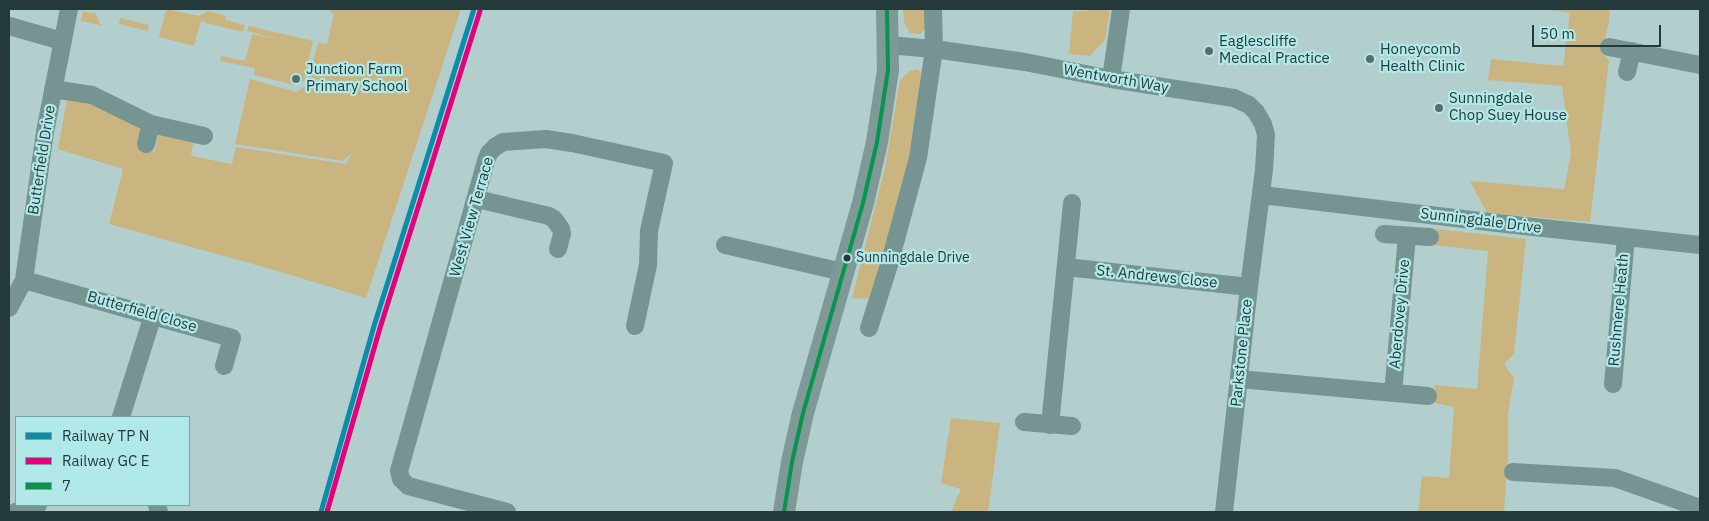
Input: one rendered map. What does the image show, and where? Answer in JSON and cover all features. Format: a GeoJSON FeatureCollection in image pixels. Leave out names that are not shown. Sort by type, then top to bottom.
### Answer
{"type":"FeatureCollection","features":[{"type":"Feature","properties":{"kind":"main road"},"geometry":{"type":"LineString","coordinates":[[784,512],[792,462],[803,413],[863,203],[874,156],[888,70],[887,9]]}},
{"type":"Feature","properties":{"kind":"street","name":"Butterfield Drive"},"geometry":{"type":"LineString","coordinates":[[9,308],[24,280],[45,132],[69,9]]}},
{"type":"Feature","properties":{"kind":"street"},"geometry":{"type":"LineString","coordinates":[[869,328],[866,309],[889,265],[918,158],[934,49],[933,9]]}},
{"type":"Feature","properties":{"kind":"street"},"geometry":{"type":"LineString","coordinates":[[1111,79],[1121,9]]}},
{"type":"Feature","properties":{"kind":"street"},"geometry":{"type":"LineString","coordinates":[[9,26],[62,40]]}},
{"type":"Feature","properties":{"kind":"street","name":"Wentworth Way"},"geometry":{"type":"LineString","coordinates":[[888,44],[1025,62],[1111,79],[1234,98],[1249,105],[1260,119],[1266,135],[1262,195]]}},
{"type":"Feature","properties":{"kind":"street"},"geometry":{"type":"LineString","coordinates":[[1609,47],[1700,64]]}},
{"type":"Feature","properties":{"kind":"street"},"geometry":{"type":"LineString","coordinates":[[1627,72],[1632,51]]}},
{"type":"Feature","properties":{"kind":"street"},"geometry":{"type":"LineString","coordinates":[[53,89],[92,95],[152,124],[204,136]]}},
{"type":"Feature","properties":{"kind":"street"},"geometry":{"type":"LineString","coordinates":[[146,144],[152,124]]}},
{"type":"Feature","properties":{"kind":"street","name":"West View Terrace"},"geometry":{"type":"LineString","coordinates":[[464,507],[405,485],[399,471],[489,154],[494,147],[503,142],[537,139],[554,140],[664,163],[649,231],[648,265],[635,326]]}},
{"type":"Feature","properties":{"kind":"street","name":"Sunningdale Drive"},"geometry":{"type":"LineString","coordinates":[[1262,195],[1700,245]]}},
{"type":"Feature","properties":{"kind":"street","name":"Parkstone Place"},"geometry":{"type":"LineString","coordinates":[[1224,512],[1249,287],[1262,195]]}},
{"type":"Feature","properties":{"kind":"street"},"geometry":{"type":"LineString","coordinates":[[477,199],[549,216],[554,219],[561,228],[562,234],[558,249]]}},
{"type":"Feature","properties":{"kind":"street"},"geometry":{"type":"LineString","coordinates":[[1050,425],[1072,203]]}},
{"type":"Feature","properties":{"kind":"street"},"geometry":{"type":"LineString","coordinates":[[1384,234],[1430,237]]}},
{"type":"Feature","properties":{"kind":"street","name":"Aberdovey Drive"},"geometry":{"type":"LineString","coordinates":[[1393,393],[1407,236]]}},
{"type":"Feature","properties":{"kind":"street","name":"Rushmere Heath"},"geometry":{"type":"LineString","coordinates":[[1613,384],[1626,237]]}},
{"type":"Feature","properties":{"kind":"street"},"geometry":{"type":"LineString","coordinates":[[725,245],[843,272]]}},
{"type":"Feature","properties":{"kind":"street","name":"St. Andrews Close"},"geometry":{"type":"LineString","coordinates":[[1066,267],[1249,287]]}},
{"type":"Feature","properties":{"kind":"street","name":"Butterfield Close"},"geometry":{"type":"LineString","coordinates":[[24,280],[232,338],[224,366]]}},
{"type":"Feature","properties":{"kind":"street"},"geometry":{"type":"LineString","coordinates":[[121,416],[153,315]]}},
{"type":"Feature","properties":{"kind":"street"},"geometry":{"type":"LineString","coordinates":[[1239,379],[1428,396]]}},
{"type":"Feature","properties":{"kind":"street"},"geometry":{"type":"LineString","coordinates":[[1024,422],[1072,426]]}},
{"type":"Feature","properties":{"kind":"street"},"geometry":{"type":"LineString","coordinates":[[1513,472],[1615,478],[1700,508]]}},
{"type":"Feature","properties":{"kind":"street"},"geometry":{"type":"LineString","coordinates":[[15,512],[35,506]]}},
{"type":"Feature","properties":{"kind":"street"},"geometry":{"type":"LineString","coordinates":[[464,507],[507,512]]}},
{"type":"Feature","properties":{"kind":"shaded area"},"geometry":{"type":"Polygon","coordinates":[[[166,9],[199,16],[208,11],[226,16],[225,20],[245,25],[243,32],[201,21],[194,46],[159,37],[166,9]]]}},
{"type":"Feature","properties":{"kind":"shaded area"},"geometry":{"type":"Polygon","coordinates":[[[331,9],[461,9],[366,298],[109,224],[123,169],[58,149],[67,99],[81,99],[142,128],[138,146],[155,151],[159,132],[194,139],[191,156],[232,164],[236,147],[346,164],[352,153],[343,161],[235,144],[250,79],[296,92],[306,86],[318,43],[327,44],[334,13],[330,12],[331,9]]]}},
{"type":"Feature","properties":{"kind":"shaded area"},"geometry":{"type":"Polygon","coordinates":[[[903,9],[926,9],[927,27],[920,34],[910,33],[904,22],[903,9]]]}},
{"type":"Feature","properties":{"kind":"shaded area"},"geometry":{"type":"Polygon","coordinates":[[[1089,9],[1110,9],[1105,40],[1090,56],[1069,54],[1073,11],[1088,11],[1089,9]]]}},
{"type":"Feature","properties":{"kind":"shaded area"},"geometry":{"type":"Polygon","coordinates":[[[1541,9],[1610,9],[1602,53],[1609,60],[1590,222],[1487,213],[1470,181],[1564,189],[1571,153],[1562,86],[1488,80],[1491,59],[1563,66],[1570,13],[1541,9]]]}},
{"type":"Feature","properties":{"kind":"shaded area"},"geometry":{"type":"Polygon","coordinates":[[[83,11],[95,12],[100,24],[104,26],[81,21],[83,11]]]}},
{"type":"Feature","properties":{"kind":"shaded area"},"geometry":{"type":"Polygon","coordinates":[[[120,18],[149,25],[148,31],[119,24],[120,18]]]}},
{"type":"Feature","properties":{"kind":"shaded area"},"geometry":{"type":"Polygon","coordinates":[[[249,26],[313,41],[304,81],[295,85],[254,75],[255,68],[220,61],[221,56],[245,61],[252,34],[276,39],[247,31],[249,26]]]}},
{"type":"Feature","properties":{"kind":"shaded area"},"geometry":{"type":"Polygon","coordinates":[[[917,69],[921,72],[918,112],[911,160],[881,265],[868,299],[852,298],[885,168],[900,80],[910,71],[917,69]]]}},
{"type":"Feature","properties":{"kind":"shaded area"},"geometry":{"type":"Polygon","coordinates":[[[1436,229],[1526,239],[1514,354],[1504,364],[1514,378],[1508,413],[1508,455],[1504,512],[1418,512],[1422,476],[1449,478],[1454,407],[1434,403],[1435,385],[1477,389],[1488,251],[1434,245],[1436,229]]]}},
{"type":"Feature","properties":{"kind":"shaded area"},"geometry":{"type":"Polygon","coordinates":[[[951,418],[1000,423],[988,512],[951,512],[961,489],[941,483],[951,418]]]}},
{"type":"Feature","properties":{"kind":"transit line"},"geometry":{"type":"LineString","coordinates":[[321,512],[374,326],[474,9]]}},
{"type":"Feature","properties":{"kind":"transit line","name":"7"},"geometry":{"type":"LineString","coordinates":[[784,512],[792,462],[803,413],[863,203],[877,142],[888,70],[887,9]]}},
{"type":"Feature","properties":{"kind":"transit line"},"geometry":{"type":"LineString","coordinates":[[327,512],[380,328],[480,11]]}},
{"type":"Feature","properties":{"kind":"place","name":"Eaglescliffe Medical Practice"},"geometry":{"type":"Point","coordinates":[1209,51]}},
{"type":"Feature","properties":{"kind":"place","name":"Honeycomb Health Clinic"},"geometry":{"type":"Point","coordinates":[1370,59]}},
{"type":"Feature","properties":{"kind":"place","name":"Junction Farm Primary School"},"geometry":{"type":"Point","coordinates":[296,79]}},
{"type":"Feature","properties":{"kind":"place","name":"Sunningdale Chop Suey House"},"geometry":{"type":"Point","coordinates":[1439,108]}},
{"type":"Feature","properties":{"kind":"place","name":"Sunningdale Drive"},"geometry":{"type":"Point","coordinates":[847,258]}}]}
